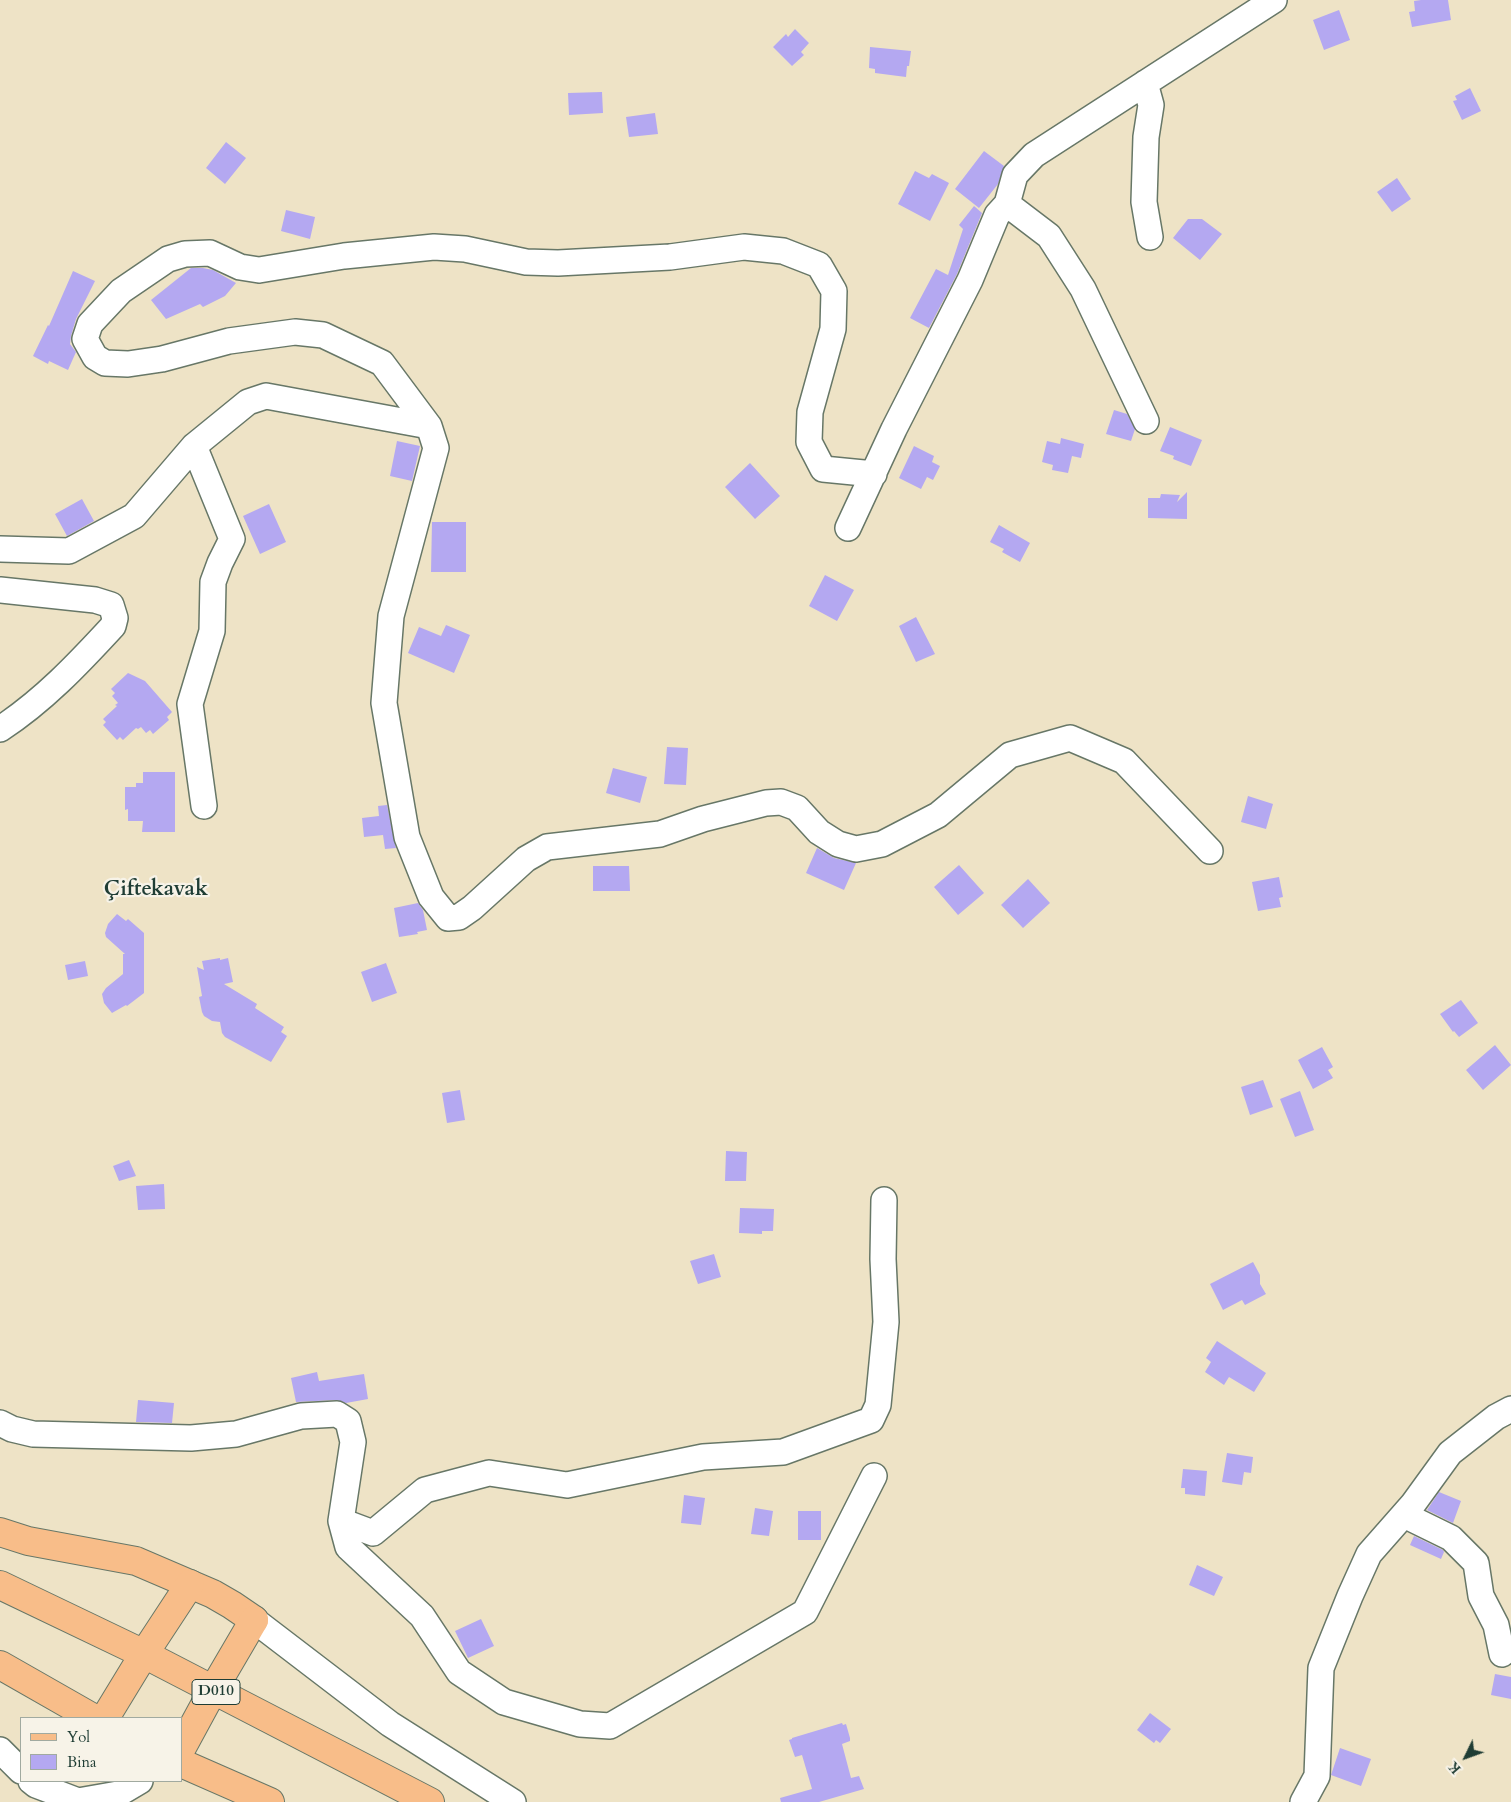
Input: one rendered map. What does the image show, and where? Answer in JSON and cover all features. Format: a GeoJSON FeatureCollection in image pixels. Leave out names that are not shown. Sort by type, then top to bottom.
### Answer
{"type":"FeatureCollection","features":[{"type":"Feature","properties":{"kind":"main road"},"geometry":{"type":"LineString","coordinates":[[0,1532],[28,1541],[136,1561],[190,1584],[232,1605],[254,1620],[182,1747]]}},
{"type":"Feature","properties":{"kind":"main road"},"geometry":{"type":"LineString","coordinates":[[106,1717],[190,1584]]}},
{"type":"Feature","properties":{"kind":"main road","name":"D010"},"geometry":{"type":"LineString","coordinates":[[0,1586],[144,1654],[430,1802]]}},
{"type":"Feature","properties":{"kind":"main road"},"geometry":{"type":"LineString","coordinates":[[0,1665],[91,1717]]}},
{"type":"Feature","properties":{"kind":"main road"},"geometry":{"type":"LineString","coordinates":[[182,1763],[270,1802]]}},
{"type":"Feature","properties":{"kind":"street"},"geometry":{"type":"LineString","coordinates":[[848,528],[894,429],[970,280],[997,215],[1007,204],[1015,175],[1034,155],[1274,0]]}},
{"type":"Feature","properties":{"kind":"street"},"geometry":{"type":"LineString","coordinates":[[1145,83],[1151,105],[1146,137],[1144,202],[1150,238]]}},
{"type":"Feature","properties":{"kind":"street"},"geometry":{"type":"LineString","coordinates":[[1007,204],[1049,236],[1084,289],[1146,421]]}},
{"type":"Feature","properties":{"kind":"street"},"geometry":{"type":"LineString","coordinates":[[874,474],[823,469],[808,442],[810,412],[833,329],[834,291],[818,265],[783,251],[744,247],[670,257],[558,263],[526,262],[465,249],[434,247],[344,256],[259,270],[240,267],[210,253],[185,254],[168,259],[121,291],[90,324],[85,339],[94,357],[105,363],[128,364],[162,359],[229,341],[295,332],[323,335],[382,363],[430,426],[436,448],[391,616],[384,703],[407,837],[431,897],[448,918],[459,917],[472,908],[526,859],[547,847],[660,834],[703,819],[766,803],[781,802],[797,808],[819,832],[838,844],[856,849],[882,844],[938,815],[1010,756],[1070,738],[1124,761],[1210,850]]}},
{"type":"Feature","properties":{"kind":"street"},"geometry":{"type":"LineString","coordinates":[[0,549],[69,550],[134,516],[194,446],[248,402],[266,396],[430,426]]}},
{"type":"Feature","properties":{"kind":"street"},"geometry":{"type":"LineString","coordinates":[[194,446],[232,539],[213,582],[212,630],[190,704],[204,806]]}},
{"type":"Feature","properties":{"kind":"street"},"geometry":{"type":"LineString","coordinates":[[0,590],[95,600],[111,605],[115,618],[113,626],[61,680],[24,714],[0,729]]}},
{"type":"Feature","properties":{"kind":"street"},"geometry":{"type":"LineString","coordinates":[[342,1521],[373,1533],[425,1490],[489,1473],[567,1485],[703,1457],[783,1452],[871,1420],[878,1406],[886,1322],[883,1259],[884,1200]]}},
{"type":"Feature","properties":{"kind":"street"},"geometry":{"type":"LineString","coordinates":[[1302,1802],[1317,1776],[1321,1668],[1369,1554],[1404,1515],[1450,1453],[1496,1416],[1511,1409]]}},
{"type":"Feature","properties":{"kind":"street"},"geometry":{"type":"LineString","coordinates":[[0,1424],[33,1434],[191,1438],[236,1434],[301,1416],[337,1414],[348,1421],[353,1442],[342,1521],[348,1547],[422,1616],[459,1672],[504,1702],[580,1724],[610,1726],[806,1612],[874,1476]]}},
{"type":"Feature","properties":{"kind":"street"},"geometry":{"type":"LineString","coordinates":[[1404,1515],[1451,1538],[1476,1563],[1481,1596],[1496,1625],[1502,1654]]}},
{"type":"Feature","properties":{"kind":"street"},"geometry":{"type":"LineString","coordinates":[[254,1620],[390,1724],[513,1802]]}},
{"type":"Feature","properties":{"kind":"street"},"geometry":{"type":"LineString","coordinates":[[0,1750],[20,1757]]}},
{"type":"Feature","properties":{"kind":"street"},"geometry":{"type":"LineString","coordinates":[[0,1750],[20,1770]]}},
{"type":"Feature","properties":{"kind":"street"},"geometry":{"type":"LineString","coordinates":[[32,1782],[78,1801],[118,1794],[138,1782]]}},
{"type":"Feature","properties":{"kind":"building"},"geometry":{"type":"Polygon","coordinates":[[[1448,0],[1451,20],[1412,27],[1409,12],[1415,11],[1414,1],[1448,0]]]}},
{"type":"Feature","properties":{"kind":"building"},"geometry":{"type":"Polygon","coordinates":[[[1339,10],[1350,40],[1324,50],[1313,20],[1339,10]]]}},
{"type":"Feature","properties":{"kind":"building"},"geometry":{"type":"Polygon","coordinates":[[[795,29],[809,43],[801,52],[804,55],[792,66],[773,47],[786,34],[788,37],[795,29]]]}},
{"type":"Feature","properties":{"kind":"building"},"geometry":{"type":"Polygon","coordinates":[[[870,47],[911,51],[906,77],[875,73],[875,69],[869,68],[870,47]]]}},
{"type":"Feature","properties":{"kind":"building"},"geometry":{"type":"Polygon","coordinates":[[[1470,88],[1481,111],[1462,120],[1453,101],[1457,100],[1455,96],[1470,88]]]}},
{"type":"Feature","properties":{"kind":"building"},"geometry":{"type":"Polygon","coordinates":[[[602,92],[603,113],[569,115],[568,93],[602,92]]]}},
{"type":"Feature","properties":{"kind":"building"},"geometry":{"type":"Polygon","coordinates":[[[655,113],[658,134],[629,137],[626,117],[655,113]]]}},
{"type":"Feature","properties":{"kind":"building"},"geometry":{"type":"Polygon","coordinates":[[[226,142],[246,158],[225,184],[206,168],[226,142]]]}},
{"type":"Feature","properties":{"kind":"building"},"geometry":{"type":"Polygon","coordinates":[[[984,151],[1004,166],[998,184],[979,208],[955,189],[984,151]]]}},
{"type":"Feature","properties":{"kind":"building"},"geometry":{"type":"Polygon","coordinates":[[[915,171],[929,178],[932,174],[949,183],[930,221],[898,204],[915,171]]]}},
{"type":"Feature","properties":{"kind":"building"},"geometry":{"type":"Polygon","coordinates":[[[1397,178],[1411,199],[1392,212],[1377,192],[1397,178]]]}},
{"type":"Feature","properties":{"kind":"building"},"geometry":{"type":"Polygon","coordinates":[[[974,206],[982,213],[957,274],[929,328],[910,318],[936,269],[948,275],[963,229],[959,225],[974,206]]]}},
{"type":"Feature","properties":{"kind":"building"},"geometry":{"type":"Polygon","coordinates":[[[286,210],[315,217],[310,239],[281,231],[286,210]]]}},
{"type":"Feature","properties":{"kind":"building"},"geometry":{"type":"Polygon","coordinates":[[[1188,219],[1202,219],[1222,234],[1200,260],[1173,238],[1188,219]]]}},
{"type":"Feature","properties":{"kind":"building"},"geometry":{"type":"Polygon","coordinates":[[[191,268],[213,270],[236,283],[225,296],[203,307],[200,304],[166,319],[151,300],[191,268]]]}},
{"type":"Feature","properties":{"kind":"building"},"geometry":{"type":"Polygon","coordinates":[[[73,271],[95,281],[76,319],[70,344],[76,352],[68,370],[49,361],[48,364],[33,356],[49,326],[73,271]]]}},
{"type":"Feature","properties":{"kind":"building"},"geometry":{"type":"Polygon","coordinates":[[[1114,410],[1127,414],[1135,429],[1131,441],[1106,434],[1114,410]]]}},
{"type":"Feature","properties":{"kind":"building"},"geometry":{"type":"Polygon","coordinates":[[[1170,427],[1202,440],[1191,466],[1173,459],[1174,456],[1160,451],[1170,427]]]}},
{"type":"Feature","properties":{"kind":"building"},"geometry":{"type":"Polygon","coordinates":[[[1061,438],[1084,444],[1081,458],[1072,456],[1068,473],[1052,470],[1053,465],[1042,462],[1047,441],[1060,444],[1061,438]]]}},
{"type":"Feature","properties":{"kind":"building"},"geometry":{"type":"Polygon","coordinates":[[[397,441],[420,446],[412,481],[390,476],[397,441]]]}},
{"type":"Feature","properties":{"kind":"building"},"geometry":{"type":"Polygon","coordinates":[[[914,446],[934,456],[932,462],[940,466],[933,480],[927,477],[921,489],[899,478],[914,446]]]}},
{"type":"Feature","properties":{"kind":"building"},"geometry":{"type":"Polygon","coordinates":[[[750,463],[780,496],[755,519],[725,487],[750,463]]]}},
{"type":"Feature","properties":{"kind":"building"},"geometry":{"type":"Polygon","coordinates":[[[1187,492],[1187,519],[1148,518],[1148,498],[1160,498],[1161,494],[1180,495],[1177,502],[1187,492]]]}},
{"type":"Feature","properties":{"kind":"building"},"geometry":{"type":"Polygon","coordinates":[[[82,499],[94,521],[67,536],[55,514],[82,499]]]}},
{"type":"Feature","properties":{"kind":"building"},"geometry":{"type":"Polygon","coordinates":[[[269,504],[286,542],[260,554],[243,516],[269,504]]]}},
{"type":"Feature","properties":{"kind":"building"},"geometry":{"type":"Polygon","coordinates":[[[432,522],[466,522],[466,572],[431,572],[432,522]]]}},
{"type":"Feature","properties":{"kind":"building"},"geometry":{"type":"Polygon","coordinates":[[[999,525],[1030,543],[1020,562],[1002,552],[1004,549],[990,542],[999,525]]]}},
{"type":"Feature","properties":{"kind":"building"},"geometry":{"type":"Polygon","coordinates":[[[825,575],[854,590],[837,621],[809,606],[825,575]]]}},
{"type":"Feature","properties":{"kind":"building"},"geometry":{"type":"Polygon","coordinates":[[[916,617],[935,654],[916,662],[899,626],[916,617]]]}},
{"type":"Feature","properties":{"kind":"building"},"geometry":{"type":"Polygon","coordinates":[[[446,625],[470,635],[454,673],[408,653],[419,627],[441,636],[446,625]]]}},
{"type":"Feature","properties":{"kind":"building"},"geometry":{"type":"Polygon","coordinates":[[[128,673],[145,681],[172,712],[167,717],[169,720],[153,734],[150,730],[146,733],[141,727],[136,728],[123,740],[120,737],[117,740],[103,725],[106,722],[103,719],[118,703],[112,696],[115,693],[111,689],[128,673]]]}},
{"type":"Feature","properties":{"kind":"building"},"geometry":{"type":"Polygon","coordinates":[[[667,747],[688,748],[686,785],[664,784],[667,747]]]}},
{"type":"Feature","properties":{"kind":"building"},"geometry":{"type":"Polygon","coordinates":[[[613,768],[647,777],[640,803],[606,793],[613,768]]]}},
{"type":"Feature","properties":{"kind":"building"},"geometry":{"type":"Polygon","coordinates":[[[143,772],[175,772],[175,832],[142,832],[143,821],[128,821],[128,809],[125,810],[125,787],[136,787],[136,783],[143,783],[143,772]]]}},
{"type":"Feature","properties":{"kind":"building"},"geometry":{"type":"Polygon","coordinates":[[[1248,796],[1273,804],[1266,829],[1241,822],[1248,796]]]}},
{"type":"Feature","properties":{"kind":"building"},"geometry":{"type":"Polygon","coordinates":[[[387,805],[396,848],[385,849],[383,835],[364,837],[362,818],[379,816],[378,806],[387,805]]]}},
{"type":"Feature","properties":{"kind":"building"},"geometry":{"type":"Polygon","coordinates":[[[817,848],[834,858],[856,863],[844,890],[806,873],[817,848]]]}},
{"type":"Feature","properties":{"kind":"building"},"geometry":{"type":"Polygon","coordinates":[[[959,865],[984,893],[958,915],[934,887],[959,865]]]}},
{"type":"Feature","properties":{"kind":"building"},"geometry":{"type":"Polygon","coordinates":[[[593,866],[629,866],[630,891],[593,891],[593,866]]]}},
{"type":"Feature","properties":{"kind":"building"},"geometry":{"type":"Polygon","coordinates":[[[1279,877],[1283,897],[1279,898],[1281,907],[1258,911],[1252,882],[1279,877]]]}},
{"type":"Feature","properties":{"kind":"building"},"geometry":{"type":"Polygon","coordinates":[[[1028,879],[1050,903],[1023,928],[1001,905],[1028,879]]]}},
{"type":"Feature","properties":{"kind":"building"},"geometry":{"type":"Polygon","coordinates":[[[418,903],[423,910],[427,930],[417,932],[418,934],[399,937],[394,908],[418,903]]]}},
{"type":"Feature","properties":{"kind":"building"},"geometry":{"type":"Polygon","coordinates":[[[117,914],[126,921],[128,919],[144,933],[144,993],[127,1006],[112,1013],[104,1003],[102,994],[106,988],[123,974],[123,954],[125,954],[106,937],[105,933],[108,924],[117,914]]]}},
{"type":"Feature","properties":{"kind":"building"},"geometry":{"type":"Polygon","coordinates":[[[220,958],[220,960],[228,958],[233,982],[224,984],[257,1004],[255,1008],[284,1027],[281,1032],[287,1036],[271,1062],[225,1037],[222,1033],[220,1022],[212,1021],[204,1016],[202,1012],[199,997],[202,996],[197,967],[204,970],[202,961],[220,958]]]}},
{"type":"Feature","properties":{"kind":"building"},"geometry":{"type":"Polygon","coordinates":[[[85,961],[88,976],[68,980],[65,965],[85,961]]]}},
{"type":"Feature","properties":{"kind":"building"},"geometry":{"type":"Polygon","coordinates":[[[386,963],[397,993],[372,1002],[361,972],[386,963]]]}},
{"type":"Feature","properties":{"kind":"building"},"geometry":{"type":"Polygon","coordinates":[[[1461,1000],[1478,1023],[1459,1037],[1440,1014],[1461,1000]]]}},
{"type":"Feature","properties":{"kind":"building"},"geometry":{"type":"Polygon","coordinates":[[[1495,1045],[1511,1065],[1483,1090],[1466,1070],[1495,1045]]]}},
{"type":"Feature","properties":{"kind":"building"},"geometry":{"type":"Polygon","coordinates":[[[1322,1047],[1333,1067],[1328,1070],[1333,1078],[1313,1089],[1298,1060],[1322,1047]]]}},
{"type":"Feature","properties":{"kind":"building"},"geometry":{"type":"Polygon","coordinates":[[[1263,1080],[1273,1107],[1250,1115],[1241,1087],[1263,1080]]]}},
{"type":"Feature","properties":{"kind":"building"},"geometry":{"type":"Polygon","coordinates":[[[460,1090],[465,1120],[447,1123],[442,1093],[460,1090]]]}},
{"type":"Feature","properties":{"kind":"building"},"geometry":{"type":"Polygon","coordinates":[[[1300,1091],[1314,1130],[1295,1137],[1280,1099],[1300,1091]]]}},
{"type":"Feature","properties":{"kind":"building"},"geometry":{"type":"Polygon","coordinates":[[[726,1151],[747,1152],[746,1181],[725,1181],[726,1151]]]}},
{"type":"Feature","properties":{"kind":"building"},"geometry":{"type":"Polygon","coordinates":[[[129,1160],[136,1176],[119,1181],[113,1166],[129,1160]]]}},
{"type":"Feature","properties":{"kind":"building"},"geometry":{"type":"Polygon","coordinates":[[[164,1184],[165,1209],[138,1210],[136,1186],[164,1184]]]}},
{"type":"Feature","properties":{"kind":"building"},"geometry":{"type":"Polygon","coordinates":[[[740,1208],[774,1209],[773,1231],[762,1231],[762,1234],[739,1233],[740,1208]]]}},
{"type":"Feature","properties":{"kind":"building"},"geometry":{"type":"Polygon","coordinates":[[[714,1254],[721,1277],[698,1284],[690,1261],[714,1254]]]}},
{"type":"Feature","properties":{"kind":"building"},"geometry":{"type":"Polygon","coordinates":[[[1253,1262],[1260,1275],[1260,1284],[1266,1294],[1245,1305],[1242,1300],[1223,1310],[1210,1284],[1253,1262]]]}},
{"type":"Feature","properties":{"kind":"building"},"geometry":{"type":"Polygon","coordinates":[[[1217,1341],[1266,1373],[1254,1392],[1229,1377],[1224,1385],[1205,1372],[1211,1362],[1206,1358],[1217,1341]]]}},
{"type":"Feature","properties":{"kind":"building"},"geometry":{"type":"Polygon","coordinates":[[[317,1372],[319,1381],[364,1374],[368,1399],[346,1403],[336,1400],[296,1402],[291,1378],[317,1372]]]}},
{"type":"Feature","properties":{"kind":"building"},"geometry":{"type":"Polygon","coordinates":[[[138,1400],[174,1403],[172,1423],[136,1422],[138,1400]]]}},
{"type":"Feature","properties":{"kind":"building"},"geometry":{"type":"Polygon","coordinates":[[[1227,1453],[1253,1457],[1251,1473],[1244,1472],[1242,1485],[1222,1482],[1227,1453]]]}},
{"type":"Feature","properties":{"kind":"building"},"geometry":{"type":"Polygon","coordinates":[[[1183,1469],[1207,1471],[1205,1496],[1185,1494],[1185,1488],[1181,1488],[1183,1469]]]}},
{"type":"Feature","properties":{"kind":"building"},"geometry":{"type":"Polygon","coordinates":[[[1439,1492],[1461,1501],[1453,1523],[1427,1510],[1439,1492]]]}},
{"type":"Feature","properties":{"kind":"building"},"geometry":{"type":"Polygon","coordinates":[[[684,1495],[705,1498],[701,1525],[681,1523],[684,1495]]]}},
{"type":"Feature","properties":{"kind":"building"},"geometry":{"type":"Polygon","coordinates":[[[755,1508],[773,1511],[769,1536],[751,1534],[755,1508]]]}},
{"type":"Feature","properties":{"kind":"building"},"geometry":{"type":"Polygon","coordinates":[[[798,1511],[821,1511],[821,1540],[798,1540],[798,1511]]]}},
{"type":"Feature","properties":{"kind":"building"},"geometry":{"type":"Polygon","coordinates":[[[1414,1536],[1443,1550],[1441,1559],[1410,1545],[1414,1536]]]}},
{"type":"Feature","properties":{"kind":"building"},"geometry":{"type":"Polygon","coordinates":[[[1197,1565],[1223,1577],[1214,1596],[1189,1585],[1197,1565]]]}},
{"type":"Feature","properties":{"kind":"building"},"geometry":{"type":"Polygon","coordinates":[[[481,1619],[494,1646],[468,1658],[455,1631],[481,1619]]]}},
{"type":"Feature","properties":{"kind":"building"},"geometry":{"type":"Polygon","coordinates":[[[1495,1674],[1511,1677],[1511,1699],[1491,1695],[1495,1674]]]}},
{"type":"Feature","properties":{"kind":"building"},"geometry":{"type":"Polygon","coordinates":[[[1150,1713],[1171,1729],[1160,1743],[1156,1740],[1154,1743],[1137,1730],[1150,1713]]]}},
{"type":"Feature","properties":{"kind":"building"},"geometry":{"type":"Polygon","coordinates":[[[842,1723],[843,1725],[846,1724],[850,1738],[850,1741],[842,1744],[851,1778],[859,1776],[864,1789],[819,1802],[781,1802],[780,1798],[812,1789],[802,1755],[795,1757],[789,1740],[842,1723]]]}},
{"type":"Feature","properties":{"kind":"building"},"geometry":{"type":"Polygon","coordinates":[[[1340,1748],[1371,1759],[1361,1786],[1331,1775],[1340,1748]]]}},
{"type":"Feature","properties":{"kind":"district","name":"Çiftekavak"},"geometry":{"type":"Point","coordinates":[156,890]}}]}
